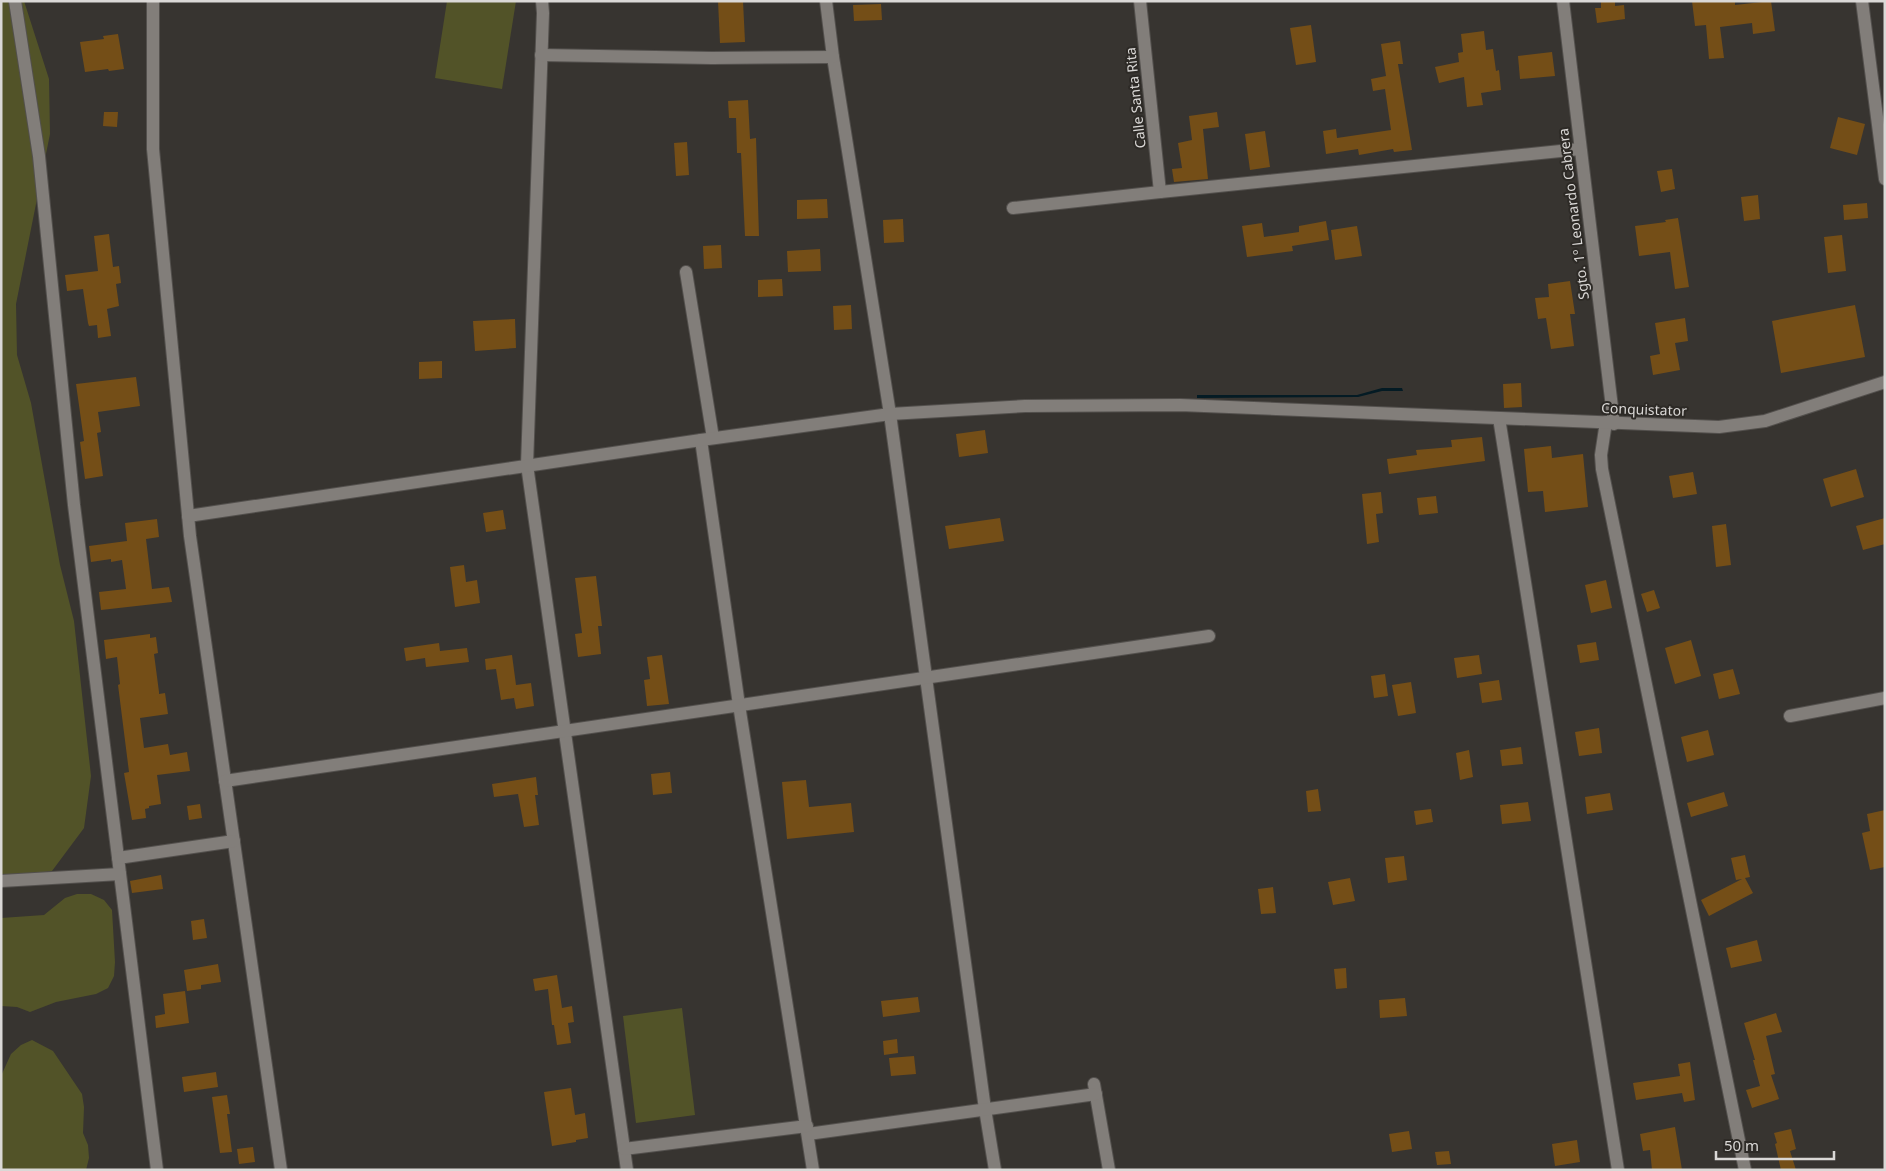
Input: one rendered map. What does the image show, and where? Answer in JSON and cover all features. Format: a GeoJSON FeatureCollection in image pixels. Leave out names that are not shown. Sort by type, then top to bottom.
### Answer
{"type":"FeatureCollection","features":[{"type":"Feature","properties":{"kind":"street"},"geometry":{"type":"LineString","coordinates":[[15,1],[40,156],[74,505],[157,1170]]}},
{"type":"Feature","properties":{"kind":"street"},"geometry":{"type":"LineString","coordinates":[[153,1],[153,149],[188,516],[281,1170]]}},
{"type":"Feature","properties":{"kind":"street"},"geometry":{"type":"LineString","coordinates":[[542,1],[528,465],[627,1170]]}},
{"type":"Feature","properties":{"kind":"street"},"geometry":{"type":"LineString","coordinates":[[826,1],[833,57],[890,414],[985,1109],[995,1170]]}},
{"type":"Feature","properties":{"kind":"street","name":"Calle Santa Rita"},"geometry":{"type":"LineString","coordinates":[[1140,1],[1160,192]]}},
{"type":"Feature","properties":{"kind":"street","name":"Sgto. 1º Leonardo Cabrera"},"geometry":{"type":"LineString","coordinates":[[1563,1],[1610,423],[1601,455],[1602,469],[1745,1170]]}},
{"type":"Feature","properties":{"kind":"street"},"geometry":{"type":"LineString","coordinates":[[1862,1],[1885,179]]}},
{"type":"Feature","properties":{"kind":"street"},"geometry":{"type":"LineString","coordinates":[[540,55],[712,58],[833,57]]}},
{"type":"Feature","properties":{"kind":"street"},"geometry":{"type":"LineString","coordinates":[[1013,208],[1580,149]]}},
{"type":"Feature","properties":{"kind":"street"},"geometry":{"type":"LineString","coordinates":[[686,272],[739,705],[813,1170]]}},
{"type":"Feature","properties":{"kind":"street","name":"Conquistator"},"geometry":{"type":"LineString","coordinates":[[188,516],[528,465],[890,414],[1025,406],[1180,406],[1719,426],[1765,421],[1885,382]]}},
{"type":"Feature","properties":{"kind":"street"},"geometry":{"type":"LineString","coordinates":[[1499,418],[1618,1170]]}},
{"type":"Feature","properties":{"kind":"street"},"geometry":{"type":"LineString","coordinates":[[225,781],[1209,636]]}},
{"type":"Feature","properties":{"kind":"street"},"geometry":{"type":"LineString","coordinates":[[1790,716],[1885,698]]}},
{"type":"Feature","properties":{"kind":"street"},"geometry":{"type":"LineString","coordinates":[[118,858],[234,841]]}},
{"type":"Feature","properties":{"kind":"street"},"geometry":{"type":"LineString","coordinates":[[1,882],[120,874]]}},
{"type":"Feature","properties":{"kind":"street"},"geometry":{"type":"LineString","coordinates":[[624,1149],[985,1109],[1095,1089],[1109,1170]]}},
{"type":"Feature","properties":{"kind":"shaded area"},"geometry":{"type":"Polygon","coordinates":[[[1,1],[24,1],[49,79],[50,134],[16,304],[17,355],[31,403],[60,565],[74,621],[91,776],[84,828],[52,871],[1,878],[1,1]]]}},
{"type":"Feature","properties":{"kind":"shaded area"},"geometry":{"type":"Polygon","coordinates":[[[447,1],[516,1],[502,89],[435,78],[447,1]]]}},
{"type":"Feature","properties":{"kind":"shaded area"},"geometry":{"type":"Polygon","coordinates":[[[77,894],[91,894],[104,900],[112,910],[115,962],[114,976],[108,988],[96,994],[56,1002],[30,1012],[17,1007],[1,1006],[1,918],[44,915],[65,898],[77,894]]]}},
{"type":"Feature","properties":{"kind":"shaded area"},"geometry":{"type":"Polygon","coordinates":[[[682,1008],[695,1115],[636,1123],[623,1016],[682,1008]]]}},
{"type":"Feature","properties":{"kind":"shaded area"},"geometry":{"type":"Polygon","coordinates":[[[32,1040],[53,1051],[82,1094],[84,1107],[83,1133],[88,1145],[89,1158],[86,1170],[1,1170],[1,1076],[11,1054],[21,1045],[32,1040]]]}},
{"type":"Feature","properties":{"kind":"water"},"geometry":{"type":"Polygon","coordinates":[[[1382,388],[1402,388],[1403,391],[1382,391],[1358,397],[1197,398],[1197,395],[1357,395],[1382,388]]]}},
{"type":"Feature","properties":{"kind":"building"},"geometry":{"type":"Polygon","coordinates":[[[718,1],[743,1],[745,42],[720,43],[718,1]]]}},
{"type":"Feature","properties":{"kind":"building"},"geometry":{"type":"Polygon","coordinates":[[[1601,1],[1615,1],[1615,6],[1624,5],[1625,19],[1597,23],[1595,8],[1601,8],[1601,1]]]}},
{"type":"Feature","properties":{"kind":"building"},"geometry":{"type":"Polygon","coordinates":[[[1692,1],[1735,1],[1735,5],[1771,1],[1775,31],[1753,34],[1752,23],[1720,27],[1724,58],[1709,59],[1706,25],[1695,26],[1692,1]]]}},
{"type":"Feature","properties":{"kind":"building"},"geometry":{"type":"Polygon","coordinates":[[[881,4],[882,20],[854,21],[853,5],[881,4]]]}},
{"type":"Feature","properties":{"kind":"building"},"geometry":{"type":"Polygon","coordinates":[[[1311,25],[1316,62],[1296,65],[1290,28],[1311,25]]]}},
{"type":"Feature","properties":{"kind":"building"},"geometry":{"type":"Polygon","coordinates":[[[1484,31],[1486,50],[1493,49],[1496,71],[1499,70],[1501,90],[1481,93],[1483,105],[1467,107],[1464,77],[1439,83],[1435,67],[1459,62],[1458,53],[1463,52],[1461,34],[1484,31]]]}},
{"type":"Feature","properties":{"kind":"building"},"geometry":{"type":"Polygon","coordinates":[[[118,34],[124,69],[85,72],[80,42],[104,39],[103,36],[118,34]]]}},
{"type":"Feature","properties":{"kind":"building"},"geometry":{"type":"Polygon","coordinates":[[[1400,41],[1403,64],[1398,64],[1412,150],[1394,152],[1393,149],[1359,155],[1358,149],[1326,154],[1323,131],[1336,129],[1337,138],[1391,130],[1385,89],[1373,91],[1371,79],[1386,76],[1381,44],[1400,41]]]}},
{"type":"Feature","properties":{"kind":"building"},"geometry":{"type":"Polygon","coordinates":[[[1552,52],[1555,76],[1520,79],[1518,56],[1552,52]]]}},
{"type":"Feature","properties":{"kind":"building"},"geometry":{"type":"Polygon","coordinates":[[[748,100],[750,139],[756,138],[759,236],[745,236],[741,153],[737,153],[736,118],[729,118],[728,101],[748,100]]]}},
{"type":"Feature","properties":{"kind":"building"},"geometry":{"type":"Polygon","coordinates":[[[104,112],[118,112],[117,127],[103,126],[104,112]]]}},
{"type":"Feature","properties":{"kind":"building"},"geometry":{"type":"Polygon","coordinates":[[[1217,112],[1219,127],[1203,129],[1208,179],[1174,182],[1172,169],[1182,168],[1178,143],[1192,140],[1189,116],[1217,112]]]}},
{"type":"Feature","properties":{"kind":"building"},"geometry":{"type":"Polygon","coordinates":[[[1838,117],[1865,124],[1857,155],[1830,148],[1838,117]]]}},
{"type":"Feature","properties":{"kind":"building"},"geometry":{"type":"Polygon","coordinates":[[[1265,131],[1270,167],[1250,170],[1245,134],[1265,131]]]}},
{"type":"Feature","properties":{"kind":"building"},"geometry":{"type":"Polygon","coordinates":[[[687,142],[689,175],[676,176],[674,143],[687,142]]]}},
{"type":"Feature","properties":{"kind":"building"},"geometry":{"type":"Polygon","coordinates":[[[1672,169],[1675,189],[1661,192],[1657,171],[1672,169]]]}},
{"type":"Feature","properties":{"kind":"building"},"geometry":{"type":"Polygon","coordinates":[[[1758,195],[1760,219],[1744,221],[1741,197],[1758,195]]]}},
{"type":"Feature","properties":{"kind":"building"},"geometry":{"type":"Polygon","coordinates":[[[827,199],[828,218],[797,219],[797,200],[827,199]]]}},
{"type":"Feature","properties":{"kind":"building"},"geometry":{"type":"Polygon","coordinates":[[[1867,203],[1868,218],[1844,220],[1843,205],[1867,203]]]}},
{"type":"Feature","properties":{"kind":"building"},"geometry":{"type":"Polygon","coordinates":[[[1678,218],[1689,287],[1675,289],[1670,252],[1639,256],[1635,226],[1666,222],[1665,220],[1678,218]]]}},
{"type":"Feature","properties":{"kind":"building"},"geometry":{"type":"Polygon","coordinates":[[[903,219],[904,242],[884,243],[883,220],[903,219]]]}},
{"type":"Feature","properties":{"kind":"building"},"geometry":{"type":"Polygon","coordinates":[[[1326,221],[1329,240],[1292,246],[1293,251],[1247,257],[1242,226],[1262,223],[1264,237],[1299,232],[1299,226],[1326,221]]]}},
{"type":"Feature","properties":{"kind":"building"},"geometry":{"type":"Polygon","coordinates":[[[1357,226],[1362,256],[1335,260],[1331,230],[1357,226]]]}},
{"type":"Feature","properties":{"kind":"building"},"geometry":{"type":"Polygon","coordinates":[[[109,234],[113,267],[119,266],[121,283],[116,284],[119,306],[107,309],[111,336],[98,338],[97,325],[89,326],[88,323],[83,289],[67,291],[65,275],[98,271],[94,236],[109,234]]]}},
{"type":"Feature","properties":{"kind":"building"},"geometry":{"type":"Polygon","coordinates":[[[1842,235],[1846,271],[1828,273],[1824,237],[1842,235]]]}},
{"type":"Feature","properties":{"kind":"building"},"geometry":{"type":"Polygon","coordinates":[[[721,245],[722,268],[704,269],[703,246],[721,245]]]}},
{"type":"Feature","properties":{"kind":"building"},"geometry":{"type":"Polygon","coordinates":[[[820,249],[821,271],[788,272],[787,251],[820,249]]]}},
{"type":"Feature","properties":{"kind":"building"},"geometry":{"type":"Polygon","coordinates":[[[782,279],[783,296],[758,297],[758,280],[782,279]]]}},
{"type":"Feature","properties":{"kind":"building"},"geometry":{"type":"Polygon","coordinates":[[[1570,281],[1575,314],[1570,314],[1574,346],[1551,349],[1546,318],[1538,319],[1535,298],[1549,297],[1548,284],[1570,281]]]}},
{"type":"Feature","properties":{"kind":"building"},"geometry":{"type":"Polygon","coordinates":[[[851,305],[852,329],[834,330],[833,306],[851,305]]]}},
{"type":"Feature","properties":{"kind":"building"},"geometry":{"type":"Polygon","coordinates":[[[1855,305],[1865,357],[1781,373],[1772,321],[1855,305]]]}},
{"type":"Feature","properties":{"kind":"building"},"geometry":{"type":"Polygon","coordinates":[[[1685,318],[1688,341],[1675,343],[1680,370],[1653,375],[1650,356],[1660,354],[1655,323],[1685,318]]]}},
{"type":"Feature","properties":{"kind":"building"},"geometry":{"type":"Polygon","coordinates":[[[515,319],[516,348],[475,351],[473,321],[515,319]]]}},
{"type":"Feature","properties":{"kind":"building"},"geometry":{"type":"Polygon","coordinates":[[[442,361],[442,378],[419,379],[419,362],[442,361]]]}},
{"type":"Feature","properties":{"kind":"building"},"geometry":{"type":"Polygon","coordinates":[[[136,377],[140,406],[98,412],[101,432],[97,433],[103,476],[85,479],[80,442],[84,441],[76,384],[136,377]]]}},
{"type":"Feature","properties":{"kind":"building"},"geometry":{"type":"Polygon","coordinates":[[[1521,383],[1522,407],[1504,408],[1503,384],[1521,383]]]}},
{"type":"Feature","properties":{"kind":"building"},"geometry":{"type":"Polygon","coordinates":[[[985,430],[988,453],[959,457],[956,434],[985,430]]]}},
{"type":"Feature","properties":{"kind":"building"},"geometry":{"type":"Polygon","coordinates":[[[1482,437],[1485,461],[1389,474],[1387,459],[1417,455],[1416,450],[1452,447],[1451,440],[1482,437]]]}},
{"type":"Feature","properties":{"kind":"building"},"geometry":{"type":"Polygon","coordinates":[[[1551,446],[1552,458],[1583,454],[1588,507],[1545,512],[1543,491],[1528,492],[1524,449],[1551,446]]]}},
{"type":"Feature","properties":{"kind":"building"},"geometry":{"type":"Polygon","coordinates":[[[1856,469],[1864,497],[1831,507],[1823,479],[1856,469]]]}},
{"type":"Feature","properties":{"kind":"building"},"geometry":{"type":"Polygon","coordinates":[[[1693,472],[1697,494],[1673,498],[1669,476],[1693,472]]]}},
{"type":"Feature","properties":{"kind":"building"},"geometry":{"type":"Polygon","coordinates":[[[1381,492],[1383,513],[1376,514],[1379,542],[1367,544],[1362,494],[1381,492]]]}},
{"type":"Feature","properties":{"kind":"building"},"geometry":{"type":"Polygon","coordinates":[[[1436,496],[1438,513],[1419,515],[1417,498],[1436,496]]]}},
{"type":"Feature","properties":{"kind":"building"},"geometry":{"type":"Polygon","coordinates":[[[503,510],[506,529],[486,532],[483,513],[503,510]]]}},
{"type":"Feature","properties":{"kind":"building"},"geometry":{"type":"Polygon","coordinates":[[[1000,518],[1004,541],[949,549],[945,526],[1000,518]]]}},
{"type":"Feature","properties":{"kind":"building"},"geometry":{"type":"Polygon","coordinates":[[[1885,518],[1885,544],[1863,550],[1856,526],[1885,518]]]}},
{"type":"Feature","properties":{"kind":"building"},"geometry":{"type":"Polygon","coordinates":[[[157,519],[159,537],[146,539],[152,589],[169,587],[172,602],[101,610],[99,592],[126,589],[122,560],[111,562],[111,559],[91,562],[89,546],[127,541],[125,523],[157,519]]]}},
{"type":"Feature","properties":{"kind":"building"},"geometry":{"type":"Polygon","coordinates":[[[1726,524],[1731,565],[1716,567],[1712,526],[1726,524]]]}},
{"type":"Feature","properties":{"kind":"building"},"geometry":{"type":"Polygon","coordinates":[[[464,565],[466,582],[477,580],[480,603],[455,607],[450,567],[464,565]]]}},
{"type":"Feature","properties":{"kind":"building"},"geometry":{"type":"Polygon","coordinates":[[[596,576],[602,626],[598,626],[601,654],[578,657],[575,634],[582,633],[575,578],[596,576]]]}},
{"type":"Feature","properties":{"kind":"building"},"geometry":{"type":"Polygon","coordinates":[[[1606,580],[1612,608],[1591,613],[1585,585],[1606,580]]]}},
{"type":"Feature","properties":{"kind":"building"},"geometry":{"type":"Polygon","coordinates":[[[1654,590],[1660,608],[1647,612],[1641,594],[1654,590]]]}},
{"type":"Feature","properties":{"kind":"building"},"geometry":{"type":"Polygon","coordinates":[[[150,634],[150,638],[156,637],[158,653],[154,654],[159,694],[165,693],[168,714],[140,718],[144,748],[168,744],[170,755],[187,752],[190,771],[157,775],[161,804],[149,806],[149,808],[145,809],[146,818],[132,820],[124,773],[129,772],[118,685],[120,684],[117,657],[106,659],[104,640],[150,634]]]}},
{"type":"Feature","properties":{"kind":"building"},"geometry":{"type":"Polygon","coordinates":[[[1691,640],[1701,676],[1675,684],[1665,648],[1691,640]]]}},
{"type":"Feature","properties":{"kind":"building"},"geometry":{"type":"Polygon","coordinates":[[[1596,642],[1599,660],[1580,663],[1577,645],[1596,642]]]}},
{"type":"Feature","properties":{"kind":"building"},"geometry":{"type":"Polygon","coordinates":[[[439,643],[440,651],[467,648],[469,662],[426,667],[425,658],[406,661],[404,648],[439,643]]]}},
{"type":"Feature","properties":{"kind":"building"},"geometry":{"type":"Polygon","coordinates":[[[512,655],[516,685],[531,683],[534,706],[516,709],[514,698],[501,700],[496,669],[486,670],[485,659],[512,655]]]}},
{"type":"Feature","properties":{"kind":"building"},"geometry":{"type":"Polygon","coordinates":[[[662,655],[669,704],[647,706],[644,680],[650,679],[647,657],[662,655]]]}},
{"type":"Feature","properties":{"kind":"building"},"geometry":{"type":"Polygon","coordinates":[[[1479,655],[1482,674],[1457,678],[1454,658],[1479,655]]]}},
{"type":"Feature","properties":{"kind":"building"},"geometry":{"type":"Polygon","coordinates":[[[1733,669],[1740,694],[1719,699],[1713,674],[1733,669]]]}},
{"type":"Feature","properties":{"kind":"building"},"geometry":{"type":"Polygon","coordinates":[[[1385,674],[1388,696],[1374,698],[1371,676],[1385,674]]]}},
{"type":"Feature","properties":{"kind":"building"},"geometry":{"type":"Polygon","coordinates":[[[1499,680],[1502,700],[1482,703],[1479,683],[1499,680]]]}},
{"type":"Feature","properties":{"kind":"building"},"geometry":{"type":"Polygon","coordinates":[[[1411,682],[1416,713],[1398,716],[1392,685],[1411,682]]]}},
{"type":"Feature","properties":{"kind":"building"},"geometry":{"type":"Polygon","coordinates":[[[1599,728],[1602,753],[1579,756],[1575,732],[1599,728]]]}},
{"type":"Feature","properties":{"kind":"building"},"geometry":{"type":"Polygon","coordinates":[[[1708,730],[1714,755],[1687,762],[1681,737],[1708,730]]]}},
{"type":"Feature","properties":{"kind":"building"},"geometry":{"type":"Polygon","coordinates":[[[1521,747],[1523,764],[1502,766],[1500,750],[1521,747]]]}},
{"type":"Feature","properties":{"kind":"building"},"geometry":{"type":"Polygon","coordinates":[[[1469,750],[1473,777],[1460,780],[1456,753],[1469,750]]]}},
{"type":"Feature","properties":{"kind":"building"},"geometry":{"type":"Polygon","coordinates":[[[670,772],[672,793],[653,795],[651,774],[670,772]]]}},
{"type":"Feature","properties":{"kind":"building"},"geometry":{"type":"Polygon","coordinates":[[[536,777],[538,795],[535,795],[539,825],[524,827],[518,794],[494,797],[492,784],[536,777]]]}},
{"type":"Feature","properties":{"kind":"building"},"geometry":{"type":"Polygon","coordinates":[[[806,780],[809,807],[851,803],[854,832],[787,839],[782,782],[806,780]]]}},
{"type":"Feature","properties":{"kind":"building"},"geometry":{"type":"Polygon","coordinates":[[[1318,789],[1321,811],[1308,812],[1306,791],[1318,789]]]}},
{"type":"Feature","properties":{"kind":"building"},"geometry":{"type":"Polygon","coordinates":[[[1724,792],[1728,806],[1691,817],[1687,803],[1724,792]]]}},
{"type":"Feature","properties":{"kind":"building"},"geometry":{"type":"Polygon","coordinates":[[[1610,793],[1613,810],[1587,814],[1585,797],[1610,793]]]}},
{"type":"Feature","properties":{"kind":"building"},"geometry":{"type":"Polygon","coordinates":[[[1528,802],[1531,821],[1502,824],[1500,805],[1528,802]]]}},
{"type":"Feature","properties":{"kind":"building"},"geometry":{"type":"Polygon","coordinates":[[[200,804],[202,818],[189,820],[187,806],[200,804]]]}},
{"type":"Feature","properties":{"kind":"building"},"geometry":{"type":"Polygon","coordinates":[[[1431,809],[1433,822],[1416,825],[1414,811],[1431,809]]]}},
{"type":"Feature","properties":{"kind":"building"},"geometry":{"type":"Polygon","coordinates":[[[1885,810],[1885,867],[1870,870],[1862,833],[1870,831],[1867,814],[1885,810]]]}},
{"type":"Feature","properties":{"kind":"building"},"geometry":{"type":"Polygon","coordinates":[[[1745,855],[1750,877],[1745,878],[1753,893],[1709,916],[1701,900],[1742,879],[1736,880],[1731,858],[1745,855]]]}},
{"type":"Feature","properties":{"kind":"building"},"geometry":{"type":"Polygon","coordinates":[[[1404,856],[1407,880],[1388,883],[1385,858],[1404,856]]]}},
{"type":"Feature","properties":{"kind":"building"},"geometry":{"type":"Polygon","coordinates":[[[161,875],[163,889],[132,893],[130,881],[161,875]]]}},
{"type":"Feature","properties":{"kind":"building"},"geometry":{"type":"Polygon","coordinates":[[[1350,878],[1355,901],[1333,905],[1328,882],[1350,878]]]}},
{"type":"Feature","properties":{"kind":"building"},"geometry":{"type":"Polygon","coordinates":[[[1273,887],[1276,913],[1261,914],[1258,889],[1273,887]]]}},
{"type":"Feature","properties":{"kind":"building"},"geometry":{"type":"Polygon","coordinates":[[[204,919],[207,938],[193,940],[191,921],[204,919]]]}},
{"type":"Feature","properties":{"kind":"building"},"geometry":{"type":"Polygon","coordinates":[[[1757,940],[1762,961],[1731,968],[1726,948],[1757,940]]]}},
{"type":"Feature","properties":{"kind":"building"},"geometry":{"type":"Polygon","coordinates":[[[218,964],[221,982],[201,985],[201,989],[187,991],[184,970],[218,964]]]}},
{"type":"Feature","properties":{"kind":"building"},"geometry":{"type":"Polygon","coordinates":[[[1346,968],[1347,988],[1336,989],[1334,969],[1346,968]]]}},
{"type":"Feature","properties":{"kind":"building"},"geometry":{"type":"Polygon","coordinates":[[[557,975],[562,1008],[572,1006],[574,1022],[568,1023],[571,1043],[557,1045],[554,1025],[552,1025],[548,989],[535,991],[533,979],[557,975]]]}},
{"type":"Feature","properties":{"kind":"building"},"geometry":{"type":"Polygon","coordinates":[[[185,991],[189,1023],[156,1028],[155,1016],[165,1014],[163,994],[185,991]]]}},
{"type":"Feature","properties":{"kind":"building"},"geometry":{"type":"Polygon","coordinates":[[[918,997],[920,1012],[883,1017],[881,1001],[918,997]]]}},
{"type":"Feature","properties":{"kind":"building"},"geometry":{"type":"Polygon","coordinates":[[[1405,998],[1407,1016],[1380,1018],[1379,1000],[1405,998]]]}},
{"type":"Feature","properties":{"kind":"building"},"geometry":{"type":"Polygon","coordinates":[[[1776,1013],[1782,1032],[1766,1036],[1775,1074],[1771,1075],[1779,1099],[1752,1108],[1746,1090],[1760,1086],[1753,1060],[1755,1060],[1744,1023],[1776,1013]]]}},
{"type":"Feature","properties":{"kind":"building"},"geometry":{"type":"Polygon","coordinates":[[[897,1039],[898,1053],[884,1055],[883,1041],[897,1039]]]}},
{"type":"Feature","properties":{"kind":"building"},"geometry":{"type":"Polygon","coordinates":[[[914,1056],[916,1074],[891,1076],[889,1058],[914,1056]]]}},
{"type":"Feature","properties":{"kind":"building"},"geometry":{"type":"Polygon","coordinates":[[[1690,1062],[1695,1100],[1684,1102],[1682,1093],[1636,1100],[1633,1083],[1680,1076],[1678,1064],[1690,1062]]]}},
{"type":"Feature","properties":{"kind":"building"},"geometry":{"type":"Polygon","coordinates":[[[216,1072],[218,1087],[184,1092],[182,1077],[216,1072]]]}},
{"type":"Feature","properties":{"kind":"building"},"geometry":{"type":"Polygon","coordinates":[[[571,1088],[575,1115],[585,1113],[588,1138],[552,1146],[544,1092],[571,1088]]]}},
{"type":"Feature","properties":{"kind":"building"},"geometry":{"type":"Polygon","coordinates":[[[227,1095],[230,1114],[227,1114],[232,1152],[220,1153],[212,1097],[227,1095]]]}},
{"type":"Feature","properties":{"kind":"building"},"geometry":{"type":"Polygon","coordinates":[[[1675,1127],[1682,1170],[1652,1170],[1650,1150],[1643,1151],[1640,1134],[1675,1127]]]}},
{"type":"Feature","properties":{"kind":"building"},"geometry":{"type":"Polygon","coordinates":[[[1791,1129],[1796,1149],[1790,1151],[1796,1170],[1781,1170],[1774,1133],[1791,1129]]]}},
{"type":"Feature","properties":{"kind":"building"},"geometry":{"type":"Polygon","coordinates":[[[1409,1131],[1412,1149],[1392,1152],[1389,1134],[1409,1131]]]}},
{"type":"Feature","properties":{"kind":"building"},"geometry":{"type":"Polygon","coordinates":[[[1577,1140],[1580,1162],[1555,1166],[1552,1144],[1577,1140]]]}},
{"type":"Feature","properties":{"kind":"building"},"geometry":{"type":"Polygon","coordinates":[[[253,1147],[255,1162],[239,1164],[237,1149],[253,1147]]]}},
{"type":"Feature","properties":{"kind":"building"},"geometry":{"type":"Polygon","coordinates":[[[1449,1151],[1451,1164],[1437,1165],[1435,1152],[1449,1151]]]}}]}
